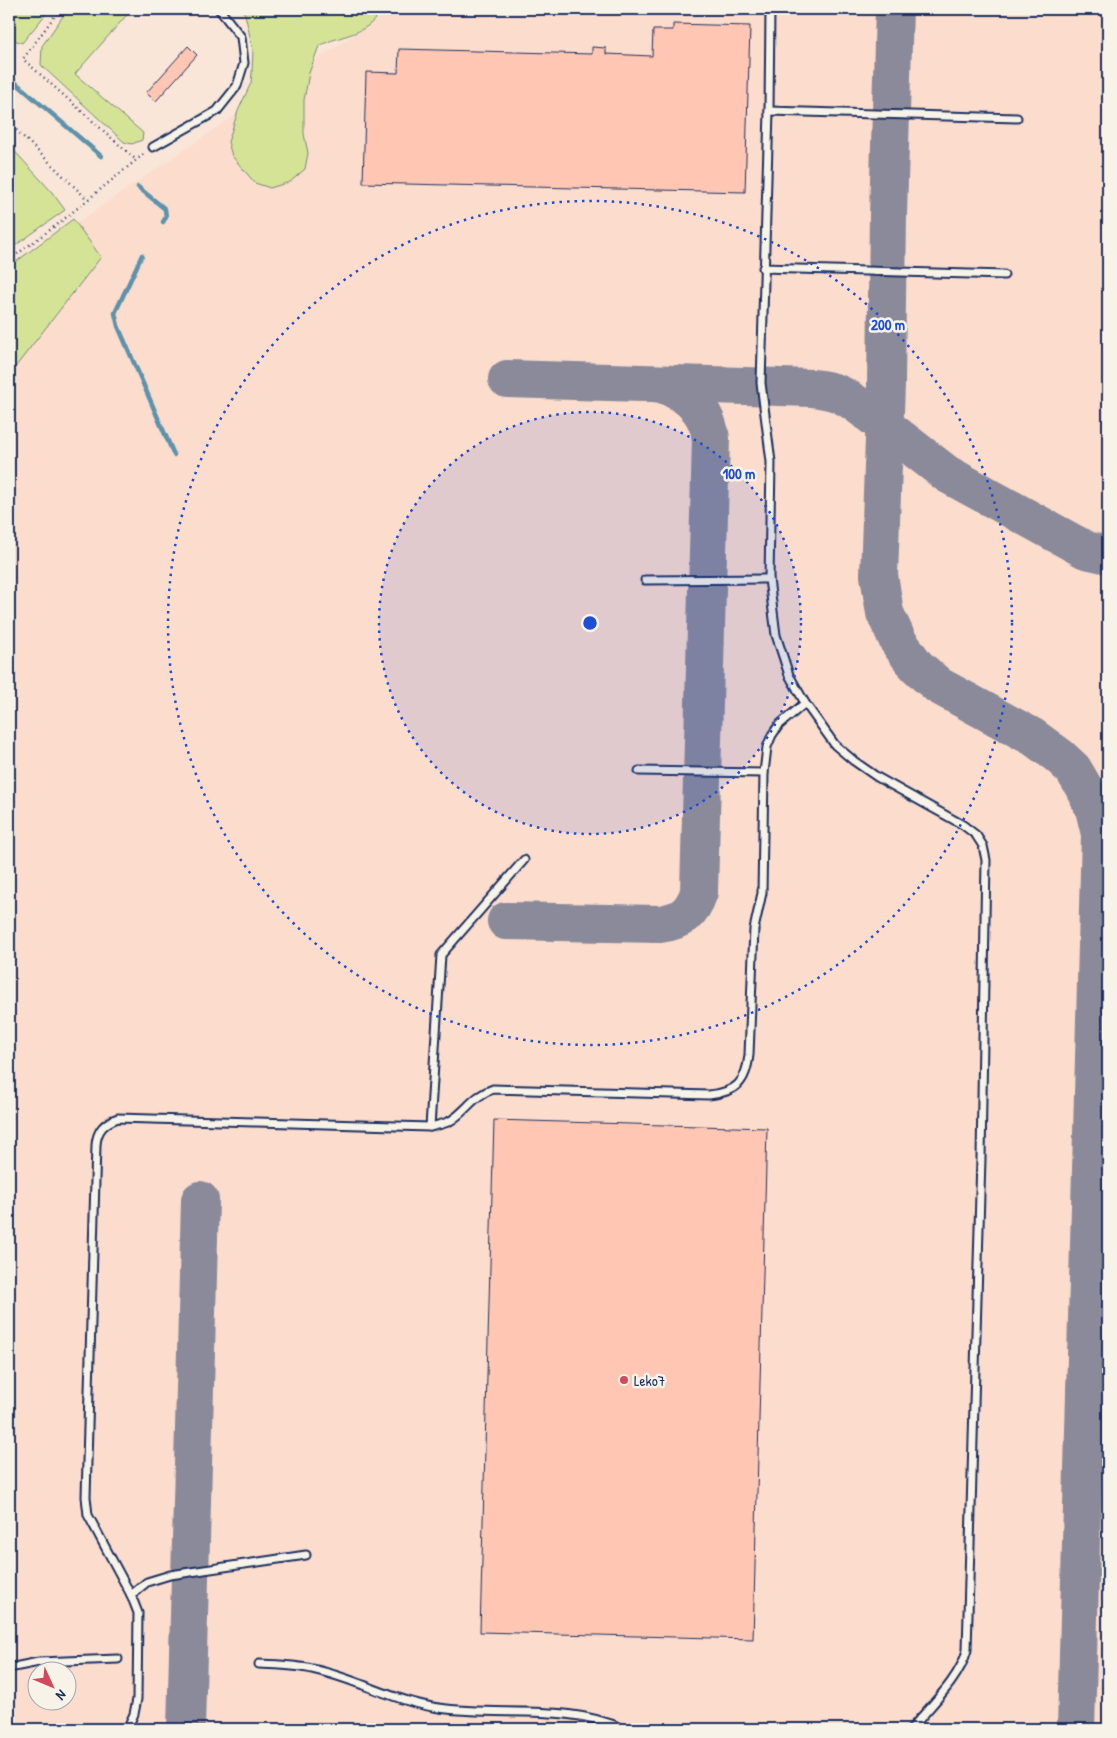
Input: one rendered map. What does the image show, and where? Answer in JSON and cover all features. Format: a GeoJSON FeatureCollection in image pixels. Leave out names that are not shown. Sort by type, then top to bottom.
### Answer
{"type":"FeatureCollection","features":[{"type":"Feature","properties":{"kind":"lane"},"geometry":{"type":"LineString","coordinates":[[153,147],[217,111],[237,86],[244,63],[240,37],[218,9]]}},
{"type":"Feature","properties":{"kind":"lane"},"geometry":{"type":"LineString","coordinates":[[770,9],[761,382],[771,462],[769,579],[776,634],[789,675],[805,703],[835,745],[877,777],[963,825],[976,835],[983,846],[986,860],[982,1148],[967,1650],[964,1660],[954,1676],[911,1729]]}},
{"type":"Feature","properties":{"kind":"lane"},"geometry":{"type":"LineString","coordinates":[[769,111],[1017,118]]}},
{"type":"Feature","properties":{"kind":"lane"},"geometry":{"type":"LineString","coordinates":[[763,268],[1004,275]]}},
{"type":"Feature","properties":{"kind":"lane"},"geometry":{"type":"LineString","coordinates":[[645,580],[769,579]]}},
{"type":"Feature","properties":{"kind":"lane"},"geometry":{"type":"LineString","coordinates":[[127,1729],[134,1714],[137,1699],[138,1612],[132,1595],[88,1515],[86,1497],[96,1145],[100,1129],[108,1122],[118,1118],[430,1127],[450,1121],[475,1098],[492,1089],[709,1095],[724,1093],[742,1080],[747,1070],[750,1055],[754,929],[762,893],[766,747],[779,725],[805,703]]}},
{"type":"Feature","properties":{"kind":"lane"},"geometry":{"type":"LineString","coordinates":[[639,771],[764,773]]}},
{"type":"Feature","properties":{"kind":"lane"},"geometry":{"type":"LineString","coordinates":[[430,1127],[441,955],[524,860]]}},
{"type":"Feature","properties":{"kind":"lane"},"geometry":{"type":"LineString","coordinates":[[132,1595],[146,1582],[170,1575],[306,1555]]}},
{"type":"Feature","properties":{"kind":"lane"},"geometry":{"type":"LineString","coordinates":[[9,1668],[39,1662],[118,1659]]}},
{"type":"Feature","properties":{"kind":"lane"},"geometry":{"type":"LineString","coordinates":[[259,1664],[311,1668],[405,1701],[438,1708],[478,1712],[559,1714],[585,1717],[623,1729]]}},
{"type":"Feature","properties":{"kind":"path"},"geometry":{"type":"LineString","coordinates":[[60,9],[23,59],[135,159]]}},
{"type":"Feature","properties":{"kind":"path"},"geometry":{"type":"LineString","coordinates":[[9,123],[87,200]]}},
{"type":"Feature","properties":{"kind":"path"},"geometry":{"type":"LineString","coordinates":[[9,260],[58,224],[135,159],[153,147]]}},
{"type":"Feature","properties":{"kind":"shaded area"},"geometry":{"type":"Polygon","coordinates":[[[392,9],[1108,9],[1108,1729],[9,1729],[9,269],[392,9]]]}},
{"type":"Feature","properties":{"kind":"green space"},"geometry":{"type":"Polygon","coordinates":[[[9,9],[50,9],[22,43],[9,38],[9,9]]]}},
{"type":"Feature","properties":{"kind":"green space"},"geometry":{"type":"Polygon","coordinates":[[[68,9],[132,9],[75,74],[143,133],[142,140],[132,144],[124,142],[41,65],[42,46],[68,9]]]}},
{"type":"Feature","properties":{"kind":"green space"},"geometry":{"type":"Polygon","coordinates":[[[241,9],[383,9],[374,21],[364,28],[319,46],[309,73],[304,100],[304,134],[308,153],[305,169],[290,182],[270,188],[255,183],[232,156],[228,142],[238,111],[251,83],[253,50],[245,14],[241,9]]]}},
{"type":"Feature","properties":{"kind":"green space"},"geometry":{"type":"Polygon","coordinates":[[[9,145],[51,191],[65,210],[9,250],[9,145]]]}},
{"type":"Feature","properties":{"kind":"green space"},"geometry":{"type":"Polygon","coordinates":[[[73,219],[101,257],[9,375],[9,267],[73,219]]]}},
{"type":"Feature","properties":{"kind":"building"},"geometry":{"type":"Polygon","coordinates":[[[673,24],[750,26],[745,192],[363,183],[366,72],[398,73],[399,49],[592,54],[592,47],[606,48],[606,54],[652,56],[653,30],[673,30],[673,24]]]}},
{"type":"Feature","properties":{"kind":"building"},"geometry":{"type":"Polygon","coordinates":[[[188,46],[197,55],[156,101],[146,93],[188,46]]]}},
{"type":"Feature","properties":{"kind":"building","name":"Leko7"},"geometry":{"type":"Polygon","coordinates":[[[494,1120],[767,1128],[753,1639],[480,1632],[494,1120]]]}},
{"type":"Feature","properties":{"kind":"waterway"},"geometry":{"type":"LineString","coordinates":[[9,77],[101,156]]}},
{"type":"Feature","properties":{"kind":"waterway"},"geometry":{"type":"LineString","coordinates":[[138,187],[165,209],[166,217],[163,222]]}},
{"type":"Feature","properties":{"kind":"waterway"},"geometry":{"type":"LineString","coordinates":[[142,255],[115,313],[118,326],[174,455]]}},
{"type":"Feature","properties":{"kind":"taxiway"},"geometry":{"type":"LineString","coordinates":[[894,9],[888,214],[886,385],[879,575],[885,613],[898,641],[917,667],[939,686],[1033,737],[1073,769],[1094,809],[1100,834],[1076,1729]]}},
{"type":"Feature","properties":{"kind":"taxiway"},"geometry":{"type":"LineString","coordinates":[[507,379],[812,388],[832,391],[853,402],[947,474],[1086,550],[1108,555]]}},
{"type":"Feature","properties":{"kind":"taxiway"},"geometry":{"type":"LineString","coordinates":[[506,921],[668,923],[685,915],[693,905],[699,892],[711,439],[705,419],[695,404],[680,393],[662,384]]}},
{"type":"Feature","properties":{"kind":"taxiway"},"geometry":{"type":"LineString","coordinates":[[186,1729],[200,1200]]}},
{"type":"Feature","properties":{"kind":"place","name":"Leko7"},"geometry":{"type":"Point","coordinates":[624,1380]}}]}
